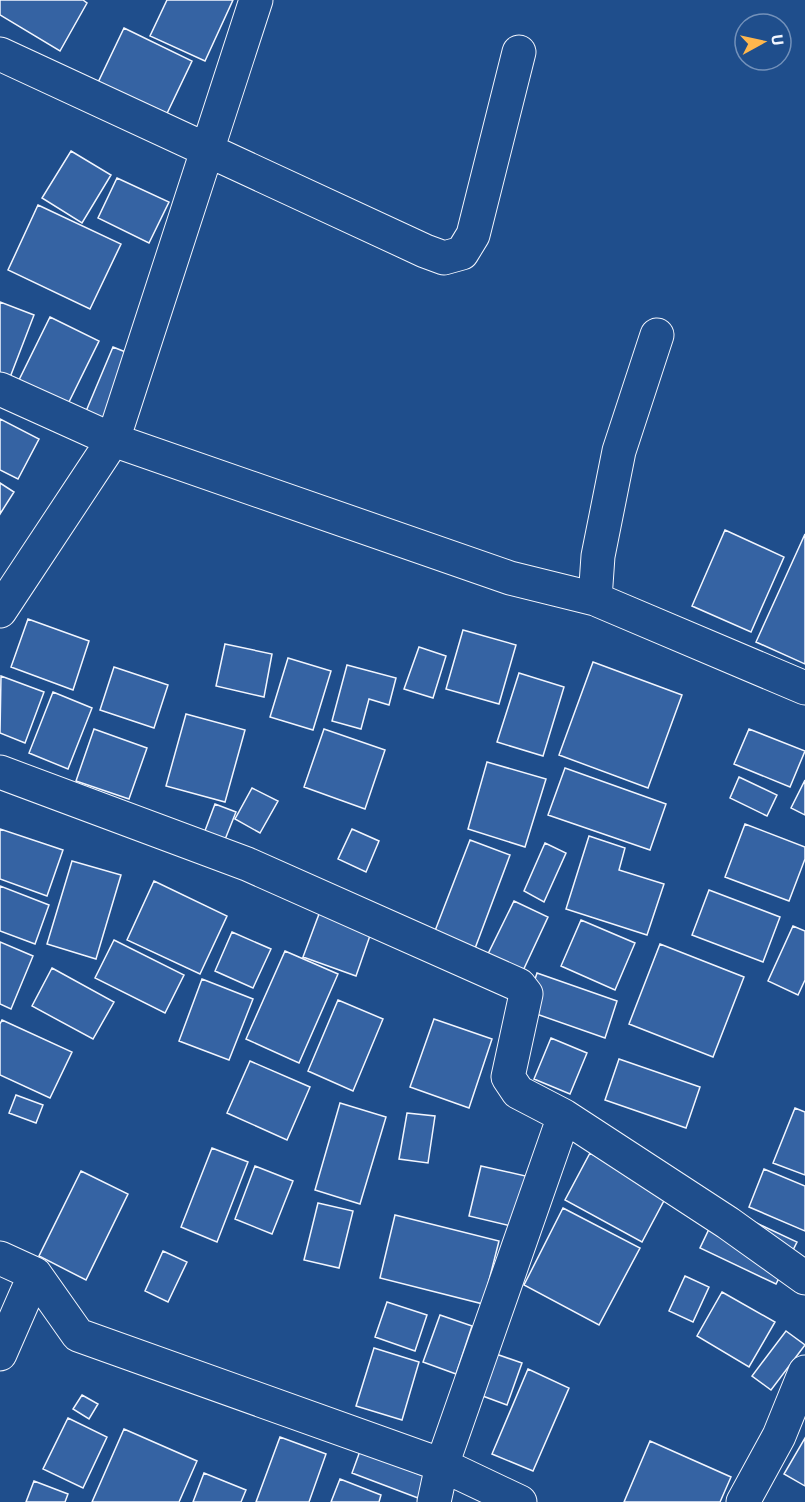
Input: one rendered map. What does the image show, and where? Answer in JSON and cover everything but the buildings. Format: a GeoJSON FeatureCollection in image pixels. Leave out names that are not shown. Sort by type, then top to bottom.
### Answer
{"type":"FeatureCollection","features":[{"type":"Feature","properties":{"kind":"street"},"geometry":{"type":"LineString","coordinates":[[0,611],[113,440],[256,0]]}},
{"type":"Feature","properties":{"kind":"street"},"geometry":{"type":"LineString","coordinates":[[0,54],[206,151],[444,258],[462,253],[473,235],[519,52]]}},
{"type":"Feature","properties":{"kind":"street"},"geometry":{"type":"LineString","coordinates":[[595,599],[598,556],[619,451],[657,335]]}},
{"type":"Feature","properties":{"kind":"street"},"geometry":{"type":"LineString","coordinates":[[0,389],[113,440],[510,578],[595,599],[805,688]]}},
{"type":"Feature","properties":{"kind":"street"},"geometry":{"type":"LineString","coordinates":[[0,772],[247,864],[519,985],[526,994],[508,1077],[518,1092],[564,1116],[728,1223],[805,1278]]}},
{"type":"Feature","properties":{"kind":"street"},"geometry":{"type":"LineString","coordinates":[[434,1502],[442,1465],[564,1116]]}},
{"type":"Feature","properties":{"kind":"street"},"geometry":{"type":"LineString","coordinates":[[0,1258],[35,1274],[78,1335],[442,1465],[520,1502]]}},
{"type":"Feature","properties":{"kind":"street"},"geometry":{"type":"LineString","coordinates":[[0,1354],[35,1274]]}},
{"type":"Feature","properties":{"kind":"street"},"geometry":{"type":"LineString","coordinates":[[743,1502],[779,1436],[805,1372]]}}]}
